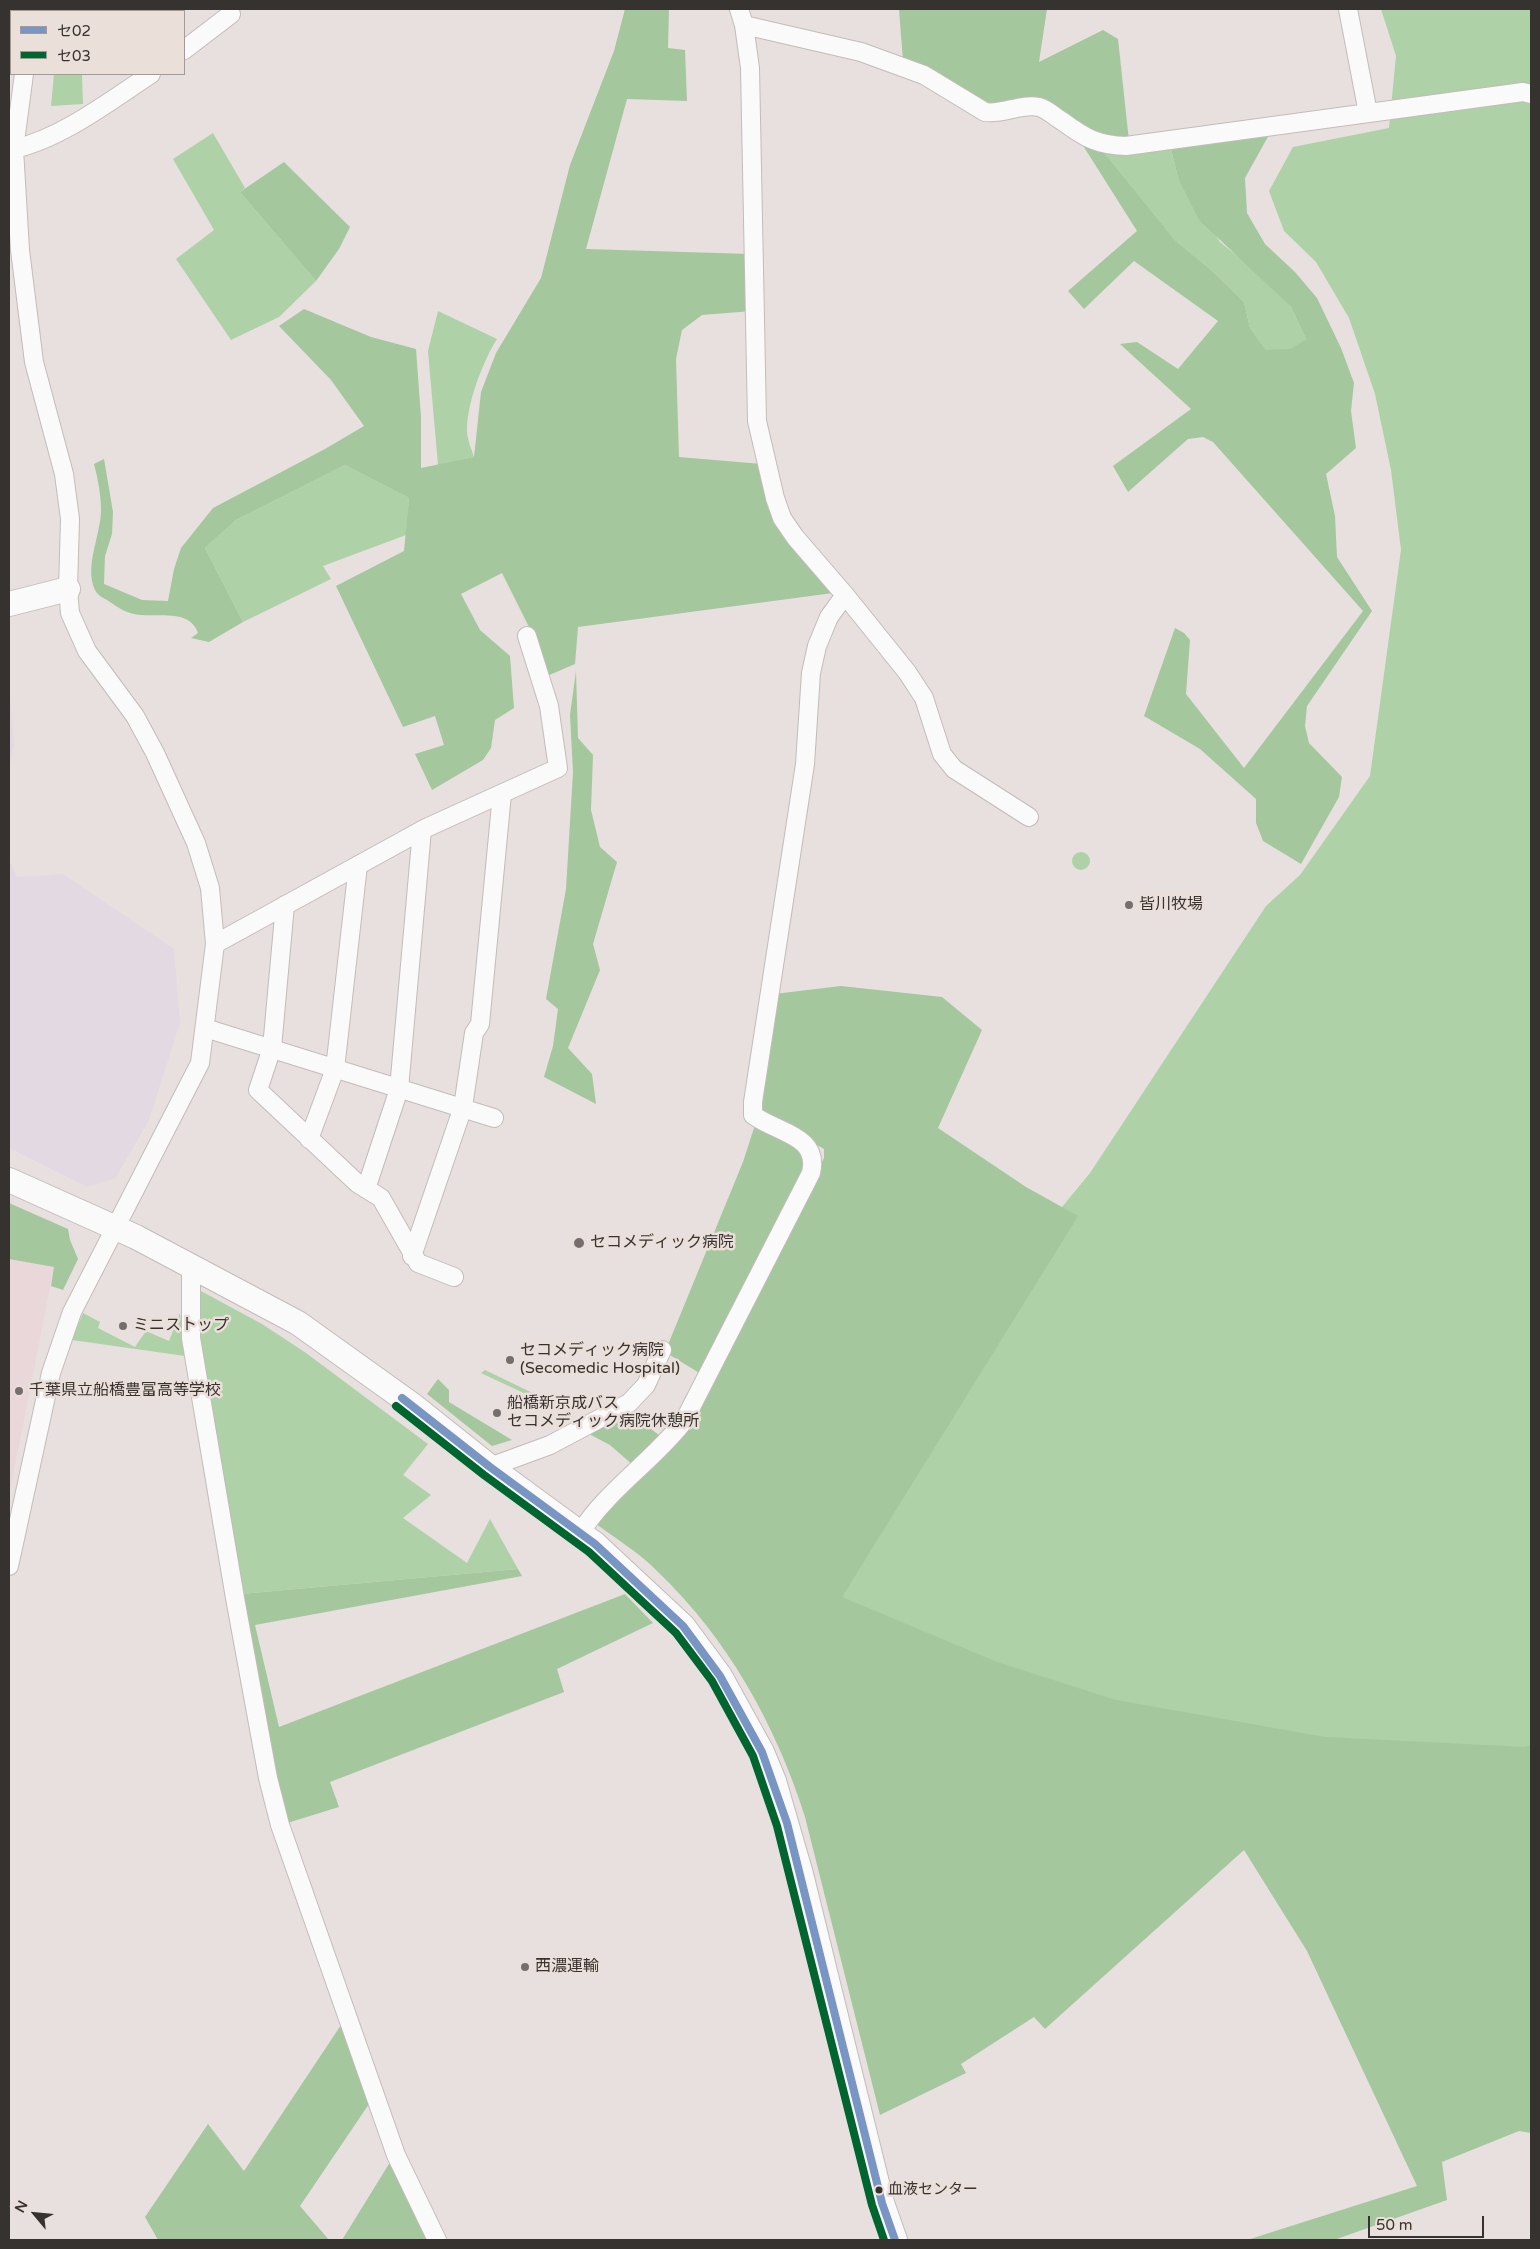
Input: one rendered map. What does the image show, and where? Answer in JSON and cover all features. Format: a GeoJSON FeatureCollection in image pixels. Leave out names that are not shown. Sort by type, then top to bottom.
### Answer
{"type":"FeatureCollection","features":[{"type":"Feature","properties":{"kind":"street"},"geometry":{"type":"LineString","coordinates":[[1348,9],[1368,113]]}},
{"type":"Feature","properties":{"kind":"street"},"geometry":{"type":"LineString","coordinates":[[185,49],[231,14]]}},
{"type":"Feature","properties":{"kind":"street"},"geometry":{"type":"LineString","coordinates":[[1029,817],[954,768],[942,754],[924,698],[907,672],[845,594],[795,537],[782,518],[775,498],[757,421],[750,68],[741,17],[861,52],[924,75],[985,112],[994,114],[1025,107],[1039,107],[1084,137],[1103,145],[1126,146],[1523,92],[1531,94]]}},
{"type":"Feature","properties":{"kind":"street"},"geometry":{"type":"LineString","coordinates":[[9,1566],[54,1364],[72,1312],[114,1227],[200,1063],[215,944],[210,888],[196,843],[151,745],[135,716],[87,652],[70,613],[68,589],[70,519],[64,474],[34,362],[20,250],[14,149],[24,75]]}},
{"type":"Feature","properties":{"kind":"street"},"geometry":{"type":"LineString","coordinates":[[14,149],[42,140],[97,109],[148,75]]}},
{"type":"Feature","properties":{"kind":"street"},"geometry":{"type":"LineString","coordinates":[[9,604],[68,589]]}},
{"type":"Feature","properties":{"kind":"street"},"geometry":{"type":"LineString","coordinates":[[580,1533],[612,1492],[669,1440],[684,1421],[811,1173],[813,1156],[810,1148],[802,1141],[753,1114],[753,1102],[805,764],[812,673],[817,646],[829,617],[845,594]]}},
{"type":"Feature","properties":{"kind":"street"},"geometry":{"type":"LineString","coordinates":[[215,944],[422,830],[558,768],[549,706],[527,636]]}},
{"type":"Feature","properties":{"kind":"street"},"geometry":{"type":"LineString","coordinates":[[412,1256],[463,1108],[474,1033],[480,1024],[502,794]]}},
{"type":"Feature","properties":{"kind":"street"},"geometry":{"type":"LineString","coordinates":[[366,1189],[400,1089],[422,830]]}},
{"type":"Feature","properties":{"kind":"street"},"geometry":{"type":"LineString","coordinates":[[309,1139],[336,1069],[358,865]]}},
{"type":"Feature","properties":{"kind":"street"},"geometry":{"type":"LineString","coordinates":[[285,905],[272,1048],[258,1090],[357,1183],[380,1198],[412,1256],[418,1263],[454,1276]]}},
{"type":"Feature","properties":{"kind":"street"},"geometry":{"type":"LineString","coordinates":[[205,1028],[494,1118]]}},
{"type":"Feature","properties":{"kind":"street"},"geometry":{"type":"LineString","coordinates":[[9,1180],[114,1227],[191,1265],[298,1323],[411,1404],[490,1467],[580,1533],[643,1586],[683,1626],[720,1676],[762,1752],[774,1781],[799,1865],[882,2203],[895,2240]]}},
{"type":"Feature","properties":{"kind":"street"},"geometry":{"type":"LineString","coordinates":[[191,1265],[191,1338],[268,1778],[280,1825],[396,2155],[437,2240]]}},
{"type":"Feature","properties":{"kind":"street"},"geometry":{"type":"LineString","coordinates":[[490,1467],[550,1445],[629,1402],[646,1385],[662,1350]]}},
{"type":"Feature","properties":{"kind":"shaded area"},"geometry":{"type":"Polygon","coordinates":[[[9,687],[14,745],[9,770],[9,687]]]}},
{"type":"Feature","properties":{"kind":"shaded area"},"geometry":{"type":"Polygon","coordinates":[[[9,860],[17,877],[63,874],[174,949],[180,1023],[149,1120],[115,1179],[87,1187],[9,1148],[9,860]]]}},
{"type":"Feature","properties":{"kind":"shaded area","name":"千葉県立船橋豊富高等学校"},"geometry":{"type":"Polygon","coordinates":[[[9,1259],[54,1267],[9,1496],[9,1259]]]}},
{"type":"Feature","properties":{"kind":"green space"},"geometry":{"type":"Polygon","coordinates":[[[625,9],[669,9],[668,48],[685,50],[687,101],[627,99],[586,249],[750,254],[752,311],[702,315],[682,330],[676,359],[679,457],[762,464],[833,593],[578,627],[575,664],[547,676],[534,637],[502,573],[461,594],[480,630],[510,656],[514,708],[495,720],[491,748],[483,760],[432,790],[415,754],[444,745],[435,716],[403,727],[336,586],[404,551],[409,498],[345,465],[236,520],[205,548],[243,622],[209,642],[191,638],[198,633],[187,619],[130,613],[117,607],[96,592],[91,571],[101,510],[94,464],[104,459],[113,512],[112,534],[105,556],[104,584],[142,600],[168,601],[174,569],[181,548],[213,508],[325,449],[364,426],[331,380],[279,326],[304,309],[371,337],[416,349],[421,417],[421,468],[474,457],[481,392],[496,353],[541,278],[570,165],[614,51],[625,9]]]}},
{"type":"Feature","properties":{"kind":"green space"},"geometry":{"type":"Polygon","coordinates":[[[899,9],[1047,9],[1039,62],[1103,30],[1118,39],[1129,141],[1107,138],[1053,109],[997,108],[903,61],[899,9]]]}},
{"type":"Feature","properties":{"kind":"green space"},"geometry":{"type":"Polygon","coordinates":[[[1381,9],[1531,9],[1531,1829],[779,1611],[1020,1258],[1090,1173],[1266,906],[1300,875],[1370,776],[1401,550],[1391,470],[1375,394],[1349,318],[1316,262],[1284,231],[1269,191],[1293,147],[1389,128],[1396,56],[1381,9]]]}},
{"type":"Feature","properties":{"kind":"green space"},"geometry":{"type":"Polygon","coordinates":[[[54,75],[82,75],[83,104],[51,106],[54,75]]]}},
{"type":"Feature","properties":{"kind":"green space"},"geometry":{"type":"Polygon","coordinates":[[[213,133],[245,188],[240,192],[316,281],[279,317],[231,340],[176,259],[214,230],[173,159],[213,133]]]}},
{"type":"Feature","properties":{"kind":"green space"},"geometry":{"type":"Polygon","coordinates":[[[1270,133],[1245,178],[1247,213],[1265,244],[1295,272],[1317,298],[1341,348],[1354,383],[1351,411],[1356,448],[1326,474],[1335,516],[1337,557],[1372,611],[1307,706],[1305,726],[1309,743],[1342,777],[1339,797],[1301,864],[1263,841],[1256,823],[1256,799],[1200,749],[1144,716],[1175,628],[1184,633],[1190,640],[1186,694],[1244,768],[1363,611],[1213,442],[1203,437],[1188,439],[1128,492],[1113,466],[1191,409],[1120,344],[1137,342],[1178,369],[1218,321],[1134,261],[1084,309],[1068,291],[1137,231],[1082,144],[1103,151],[1175,240],[1210,269],[1244,302],[1250,328],[1266,350],[1291,349],[1306,339],[1291,307],[1199,220],[1178,178],[1170,145],[1270,133]]]}},
{"type":"Feature","properties":{"kind":"green space"},"geometry":{"type":"Polygon","coordinates":[[[1170,145],[1178,178],[1220,242],[1247,264],[1291,307],[1306,339],[1291,350],[1266,350],[1250,328],[1244,302],[1210,269],[1175,240],[1103,151],[1170,145]]]}},
{"type":"Feature","properties":{"kind":"green space"},"geometry":{"type":"Polygon","coordinates":[[[284,162],[350,227],[339,249],[316,281],[240,192],[284,162]]]}},
{"type":"Feature","properties":{"kind":"green space"},"geometry":{"type":"Polygon","coordinates":[[[438,311],[497,339],[482,370],[470,405],[467,431],[474,457],[438,465],[428,351],[438,311]]]}},
{"type":"Feature","properties":{"kind":"green space"},"geometry":{"type":"Polygon","coordinates":[[[345,465],[409,498],[406,535],[323,566],[331,579],[243,622],[205,548],[236,520],[345,465]]]}},
{"type":"Feature","properties":{"kind":"green space"},"geometry":{"type":"Polygon","coordinates":[[[576,671],[578,738],[593,755],[591,810],[600,847],[617,862],[593,944],[600,970],[568,1048],[592,1074],[596,1104],[544,1077],[553,1046],[558,1009],[546,999],[566,889],[573,772],[570,715],[576,671]]]}},
{"type":"Feature","properties":{"kind":"green space"},"geometry":{"type":"Polygon","coordinates":[[[1081,852],[1087,855],[1090,861],[1087,867],[1081,870],[1075,867],[1072,861],[1075,855],[1081,852]]]}},
{"type":"Feature","properties":{"kind":"green space"},"geometry":{"type":"Polygon","coordinates":[[[841,986],[942,997],[982,1030],[938,1128],[1026,1187],[1078,1216],[842,1597],[997,1662],[1116,1700],[1325,1737],[1525,1747],[1531,1745],[1531,2133],[1519,2131],[1442,2162],[1447,2200],[1334,2240],[1247,2240],[1417,2186],[1307,1951],[1244,1850],[1045,2029],[1034,2017],[961,2064],[966,2073],[880,2115],[805,1817],[780,1749],[747,1685],[728,1655],[706,1626],[683,1598],[644,1559],[595,1523],[709,1384],[824,1158],[824,1149],[757,1111],[774,994],[841,986]]]}},
{"type":"Feature","properties":{"kind":"green space"},"geometry":{"type":"Polygon","coordinates":[[[755,1125],[799,1143],[808,1161],[701,1374],[665,1352],[743,1162],[755,1125]]]}},
{"type":"Feature","properties":{"kind":"green space"},"geometry":{"type":"Polygon","coordinates":[[[9,1203],[68,1229],[70,1240],[78,1259],[63,1290],[51,1286],[54,1267],[9,1259],[9,1203]]]}},
{"type":"Feature","properties":{"kind":"green space"},"geometry":{"type":"Polygon","coordinates":[[[199,1290],[262,1324],[306,1353],[428,1444],[403,1475],[431,1495],[403,1518],[467,1563],[490,1519],[518,1569],[241,1594],[198,1338],[199,1290]]]}},
{"type":"Feature","properties":{"kind":"green space"},"geometry":{"type":"Polygon","coordinates":[[[83,1313],[100,1322],[98,1328],[135,1347],[146,1331],[169,1341],[180,1313],[185,1356],[72,1340],[83,1313]]]}},
{"type":"Feature","properties":{"kind":"green space"},"geometry":{"type":"Polygon","coordinates":[[[485,1370],[545,1399],[545,1403],[481,1373],[485,1370]]]}},
{"type":"Feature","properties":{"kind":"green space"},"geometry":{"type":"Polygon","coordinates":[[[438,1379],[449,1390],[449,1402],[512,1440],[492,1446],[427,1394],[438,1379]]]}},
{"type":"Feature","properties":{"kind":"green space"},"geometry":{"type":"Polygon","coordinates":[[[624,1408],[664,1439],[633,1465],[610,1445],[591,1435],[590,1431],[624,1408]]]}},
{"type":"Feature","properties":{"kind":"green space"},"geometry":{"type":"Polygon","coordinates":[[[518,1569],[522,1576],[255,1625],[279,1727],[625,1594],[653,1623],[557,1669],[564,1692],[330,1782],[339,1807],[284,1824],[241,1594],[518,1569]]]}},
{"type":"Feature","properties":{"kind":"green space"},"geometry":{"type":"Polygon","coordinates":[[[341,2025],[371,2101],[300,2206],[329,2240],[158,2240],[145,2217],[208,2124],[244,2171],[341,2025]]]}},
{"type":"Feature","properties":{"kind":"green space"},"geometry":{"type":"Polygon","coordinates":[[[392,2159],[431,2240],[342,2240],[392,2159]]]}},
{"type":"Feature","properties":{"kind":"transit line","name":"セ02"},"geometry":{"type":"LineString","coordinates":[[402,1398],[490,1467],[595,1544],[683,1626],[720,1676],[762,1752],[787,1823],[882,2203],[895,2240]]}},
{"type":"Feature","properties":{"kind":"transit line","name":"セ03"},"geometry":{"type":"LineString","coordinates":[[396,1406],[484,1475],[589,1552],[676,1633],[712,1681],[753,1756],[777,1826],[872,2205],[884,2240]]}},
{"type":"Feature","properties":{"kind":"place","name":"皆川牧場"},"geometry":{"type":"Point","coordinates":[1129,905]}},
{"type":"Feature","properties":{"kind":"place","name":"セコメディック病院"},"geometry":{"type":"Point","coordinates":[579,1243]}},
{"type":"Feature","properties":{"kind":"place","name":"ミニストップ"},"geometry":{"type":"Point","coordinates":[123,1326]}},
{"type":"Feature","properties":{"kind":"place","name":"セコメディック病院 (Secomedic Hospital)"},"geometry":{"type":"Point","coordinates":[510,1360]}},
{"type":"Feature","properties":{"kind":"place","name":"千葉県立船橋豊富高等学校"},"geometry":{"type":"Point","coordinates":[19,1391]}},
{"type":"Feature","properties":{"kind":"place","name":"船橋新京成バス セコメディック病院休憩所"},"geometry":{"type":"Point","coordinates":[497,1413]}},
{"type":"Feature","properties":{"kind":"place","name":"西濃運輸"},"geometry":{"type":"Point","coordinates":[525,1967]}},
{"type":"Feature","properties":{"kind":"place","name":"血液センター"},"geometry":{"type":"Point","coordinates":[879,2190]}}]}
